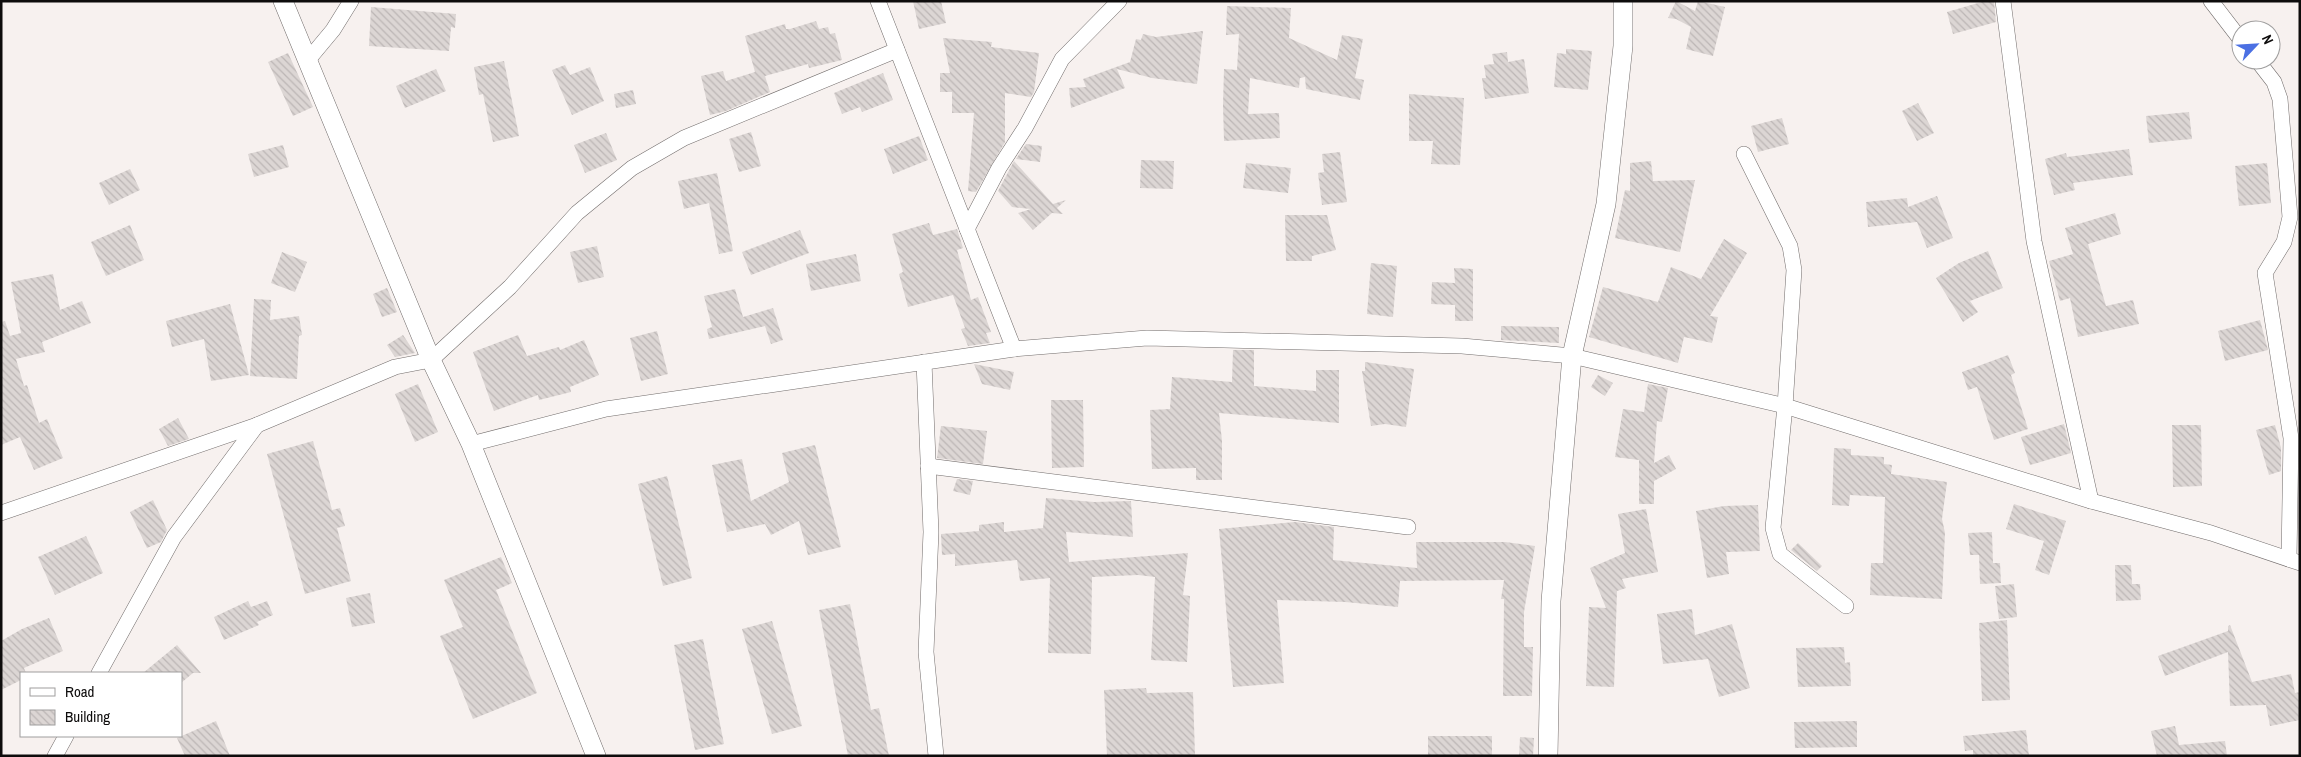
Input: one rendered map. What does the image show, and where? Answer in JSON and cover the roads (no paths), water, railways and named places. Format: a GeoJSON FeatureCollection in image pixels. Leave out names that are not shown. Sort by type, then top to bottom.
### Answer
{"type":"FeatureCollection","features":[{"type":"Feature","properties":{"kind":"street"},"geometry":{"type":"LineString","coordinates":[[283,1],[431,360],[471,444],[596,756]]}},
{"type":"Feature","properties":{"kind":"street"},"geometry":{"type":"LineString","coordinates":[[308,60],[333,30],[351,1]]}},
{"type":"Feature","properties":{"kind":"street"},"geometry":{"type":"LineString","coordinates":[[878,1],[1014,349]]}},
{"type":"Feature","properties":{"kind":"street"},"geometry":{"type":"LineString","coordinates":[[967,230],[998,168],[1025,128],[1062,59],[1119,1]]}},
{"type":"Feature","properties":{"kind":"street"},"geometry":{"type":"LineString","coordinates":[[1548,756],[1551,601],[1572,356],[1606,204],[1623,46],[1623,1]]}},
{"type":"Feature","properties":{"kind":"street"},"geometry":{"type":"LineString","coordinates":[[2003,1],[2034,241],[2091,501]]}},
{"type":"Feature","properties":{"kind":"street"},"geometry":{"type":"LineString","coordinates":[[2211,1],[2231,27]]}},
{"type":"Feature","properties":{"kind":"street"},"geometry":{"type":"LineString","coordinates":[[1,512],[256,425],[395,368],[431,360],[510,287],[578,213],[632,168],[684,138],[897,50]]}},
{"type":"Feature","properties":{"kind":"street"},"geometry":{"type":"LineString","coordinates":[[471,444],[606,409],[1014,349],[1147,338],[1462,346],[1572,356],[1784,406],[2091,501],[2210,533],[2294,561],[2291,438],[2265,273],[2284,242],[2290,217],[2280,99],[2274,82],[2264,70]]}},
{"type":"Feature","properties":{"kind":"street"},"geometry":{"type":"LineString","coordinates":[[1744,154],[1790,246],[1794,270],[1773,528],[1776,545],[1780,554],[1846,606]]}},
{"type":"Feature","properties":{"kind":"street"},"geometry":{"type":"LineString","coordinates":[[924,362],[931,532],[926,652],[936,756]]}},
{"type":"Feature","properties":{"kind":"street"},"geometry":{"type":"LineString","coordinates":[[100,672],[174,537],[256,425]]}},
{"type":"Feature","properties":{"kind":"street"},"geometry":{"type":"LineString","coordinates":[[928,466],[1408,526]]}},
{"type":"Feature","properties":{"kind":"street"},"geometry":{"type":"LineString","coordinates":[[55,756],[65,737]]}}]}
